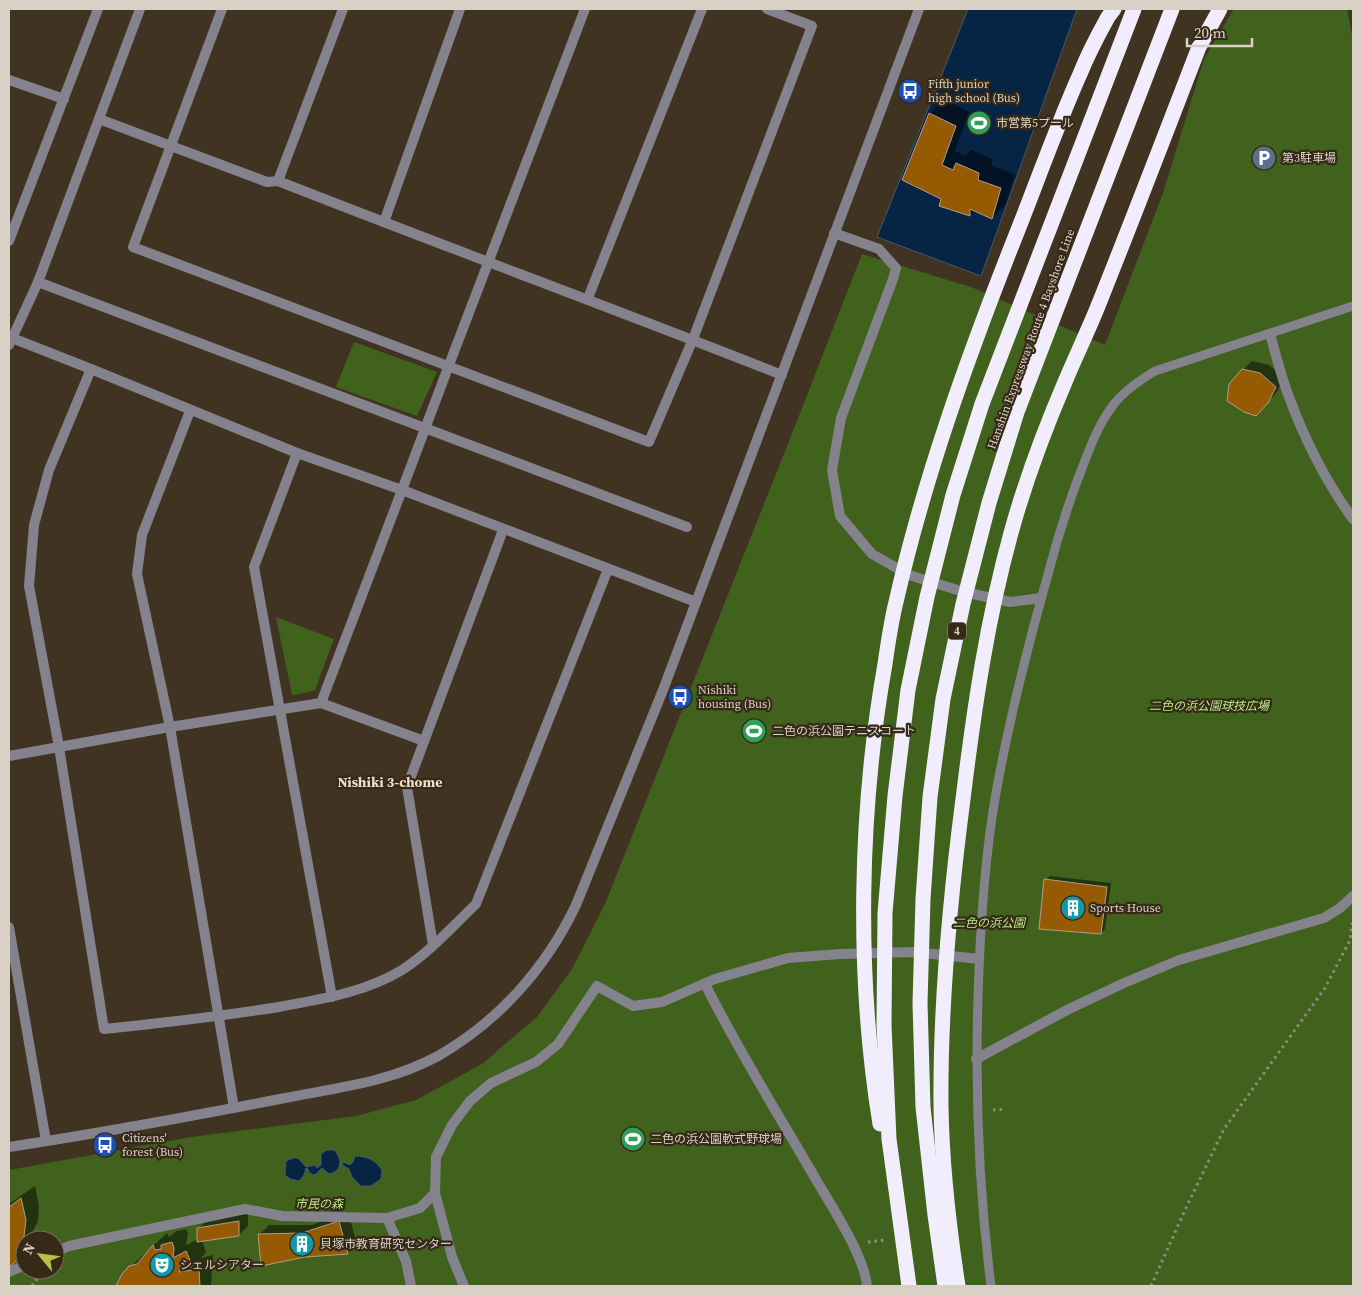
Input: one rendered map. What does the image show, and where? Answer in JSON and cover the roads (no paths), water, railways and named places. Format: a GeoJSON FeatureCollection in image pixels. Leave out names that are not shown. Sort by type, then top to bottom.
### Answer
{"type":"FeatureCollection","features":[{"type":"Feature","properties":{"kind":"highway"},"geometry":{"type":"LineString","coordinates":[[904,1250],[888,1175],[878,1109],[869,1029],[865,938],[865,846],[869,774],[881,685],[895,604],[934,458],[958,388],[1080,72],[1114,9]]}},
{"type":"Feature","properties":{"kind":"highway","name":"Hanshin Expressway Route 4 Bayshore Line"},"geometry":{"type":"LineString","coordinates":[[909,1286],[889,1139],[884,1025],[885,913],[895,796],[908,690],[932,578],[953,495],[982,404],[1134,9]]}},
{"type":"Feature","properties":{"kind":"highway","name":"Hanshin Expressway Route 4 Bayshore Line"},"geometry":{"type":"LineString","coordinates":[[945,1286],[923,1107],[920,1003],[923,898],[930,796],[943,699],[963,604],[986,512],[1017,412],[1172,9]]}},
{"type":"Feature","properties":{"kind":"highway"},"geometry":{"type":"LineString","coordinates":[[958,1286],[948,1217],[941,1107],[944,1017],[949,927],[979,675],[1011,532],[1036,454],[1094,315],[1199,47],[1220,9]]}},
{"type":"Feature","properties":{"kind":"street"},"geometry":{"type":"LineString","coordinates":[[9,241],[98,9]]}},
{"type":"Feature","properties":{"kind":"street"},"geometry":{"type":"LineString","coordinates":[[140,9],[38,282],[11,342],[91,369],[190,411],[297,453],[402,490],[696,602]]}},
{"type":"Feature","properties":{"kind":"street"},"geometry":{"type":"LineString","coordinates":[[222,9],[132,247],[650,442],[693,339],[812,26],[767,9]]}},
{"type":"Feature","properties":{"kind":"street"},"geometry":{"type":"LineString","coordinates":[[278,181],[343,9]]}},
{"type":"Feature","properties":{"kind":"street"},"geometry":{"type":"LineString","coordinates":[[384,222],[460,9]]}},
{"type":"Feature","properties":{"kind":"street"},"geometry":{"type":"LineString","coordinates":[[320,703],[585,9]]}},
{"type":"Feature","properties":{"kind":"street"},"geometry":{"type":"LineString","coordinates":[[588,298],[702,9]]}},
{"type":"Feature","properties":{"kind":"street"},"geometry":{"type":"LineString","coordinates":[[9,1148],[234,1108],[382,1078],[437,1056],[471,1035],[526,984],[564,932],[663,690],[919,9]]}},
{"type":"Feature","properties":{"kind":"street"},"geometry":{"type":"LineString","coordinates":[[9,80],[64,99]]}},
{"type":"Feature","properties":{"kind":"street"},"geometry":{"type":"LineString","coordinates":[[98,119],[267,182],[278,181],[588,298],[782,375]]}},
{"type":"Feature","properties":{"kind":"street"},"geometry":{"type":"LineString","coordinates":[[834,233],[879,249],[896,268],[841,418],[832,470],[840,516],[872,554],[909,575],[964,592],[1010,602],[1041,598]]}},
{"type":"Feature","properties":{"kind":"street"},"geometry":{"type":"LineString","coordinates":[[38,282],[687,527]]}},
{"type":"Feature","properties":{"kind":"street"},"geometry":{"type":"LineString","coordinates":[[1270,334],[1289,396],[1318,465],[1353,519]]}},
{"type":"Feature","properties":{"kind":"street"},"geometry":{"type":"LineString","coordinates":[[91,369],[49,470],[34,525],[29,586],[59,747],[104,1029],[220,1017],[361,990],[402,970],[433,945],[476,904],[608,569]]}},
{"type":"Feature","properties":{"kind":"street"},"geometry":{"type":"LineString","coordinates":[[190,411],[142,535],[137,574],[170,727],[234,1108]]}},
{"type":"Feature","properties":{"kind":"street"},"geometry":{"type":"LineString","coordinates":[[297,453],[254,567],[332,997]]}},
{"type":"Feature","properties":{"kind":"street"},"geometry":{"type":"LineString","coordinates":[[433,945],[407,787],[503,530]]}},
{"type":"Feature","properties":{"kind":"street"},"geometry":{"type":"LineString","coordinates":[[9,756],[170,727],[320,703],[424,741]]}},
{"type":"Feature","properties":{"kind":"street"},"geometry":{"type":"LineString","coordinates":[[976,1059],[1067,1010],[1124,983],[1179,960],[1324,918],[1340,908],[1353,896]]}},
{"type":"Feature","properties":{"kind":"street"},"geometry":{"type":"LineString","coordinates":[[9,928],[46,1141]]}},
{"type":"Feature","properties":{"kind":"street"},"geometry":{"type":"LineString","coordinates":[[464,1286],[452,1257],[435,1193],[436,1157],[452,1125],[470,1101],[492,1083],[536,1062],[558,1044],[597,986],[633,1006],[662,1002],[705,984],[788,958],[840,954],[914,952],[979,959]]}},
{"type":"Feature","properties":{"kind":"street"},"geometry":{"type":"LineString","coordinates":[[705,984],[725,1023],[839,1219],[860,1262],[867,1286]]}},
{"type":"Feature","properties":{"kind":"street"},"geometry":{"type":"LineString","coordinates":[[65,1248],[245,1209],[282,1216],[387,1218],[420,1208],[435,1193]]}},
{"type":"Feature","properties":{"kind":"street"},"geometry":{"type":"LineString","coordinates":[[387,1218],[406,1260],[412,1286]]}},
{"type":"Feature","properties":{"kind":"lane"},"geometry":{"type":"LineString","coordinates":[[991,1286],[984,1231],[976,1059],[979,959],[985,872],[995,795],[1010,721],[1059,534],[1079,476],[1098,427],[1115,402],[1135,383],[1155,371],[1353,306]]}},
{"type":"Feature","properties":{"kind":"water","name":"市営第5プール"},"geometry":{"type":"Polygon","coordinates":[[[968,9],[1077,9],[981,276],[877,237],[968,9]]]}},
{"type":"Feature","properties":{"kind":"water"},"geometry":{"type":"Polygon","coordinates":[[[327,1150],[334,1150],[340,1160],[339,1167],[334,1172],[329,1174],[322,1168],[313,1175],[306,1168],[304,1175],[299,1181],[290,1179],[285,1175],[286,1161],[295,1158],[306,1167],[315,1165],[317,1168],[321,1165],[321,1154],[327,1150]]]}},
{"type":"Feature","properties":{"kind":"water"},"geometry":{"type":"Polygon","coordinates":[[[355,1156],[367,1158],[376,1163],[382,1170],[381,1179],[371,1186],[361,1186],[352,1177],[349,1169],[342,1165],[343,1162],[350,1165],[355,1156]]]}},
{"type":"Feature","properties":{"kind":"place","name":"Fifth junior high school (Bus)"},"geometry":{"type":"Point","coordinates":[910,91]}},
{"type":"Feature","properties":{"kind":"place","name":"市営第5プール"},"geometry":{"type":"Point","coordinates":[979,123]}},
{"type":"Feature","properties":{"kind":"place","name":"第3駐車場"},"geometry":{"type":"Point","coordinates":[1264,158]}},
{"type":"Feature","properties":{"kind":"place","name":"Nishiki housing (Bus)"},"geometry":{"type":"Point","coordinates":[680,697]}},
{"type":"Feature","properties":{"kind":"place","name":"二色の浜公園テニスコート"},"geometry":{"type":"Point","coordinates":[754,731]}},
{"type":"Feature","properties":{"kind":"place","name":"Sports House"},"geometry":{"type":"Point","coordinates":[1073,908]}},
{"type":"Feature","properties":{"kind":"place","name":"二色の浜公園軟式野球場"},"geometry":{"type":"Point","coordinates":[633,1139]}},
{"type":"Feature","properties":{"kind":"place","name":"Citizens' forest (Bus)"},"geometry":{"type":"Point","coordinates":[105,1145]}},
{"type":"Feature","properties":{"kind":"place","name":"貝塚市教育研究センター"},"geometry":{"type":"Point","coordinates":[302,1244]}},
{"type":"Feature","properties":{"kind":"place","name":"シェルシアター"},"geometry":{"type":"Point","coordinates":[162,1265]}},
{"type":"Feature","properties":{"kind":"district","name":"Nishiki 3-chome"},"geometry":{"type":"Point","coordinates":[390,782]}},
{"type":"Feature","properties":{"kind":"park label","name":"二色の浜公園球技広場"},"geometry":{"type":"Point","coordinates":[1209,706]}},
{"type":"Feature","properties":{"kind":"park label","name":"二色の浜公園"},"geometry":{"type":"Point","coordinates":[989,923]}},
{"type":"Feature","properties":{"kind":"park label","name":"市民の森"},"geometry":{"type":"Point","coordinates":[319,1204]}}]}
